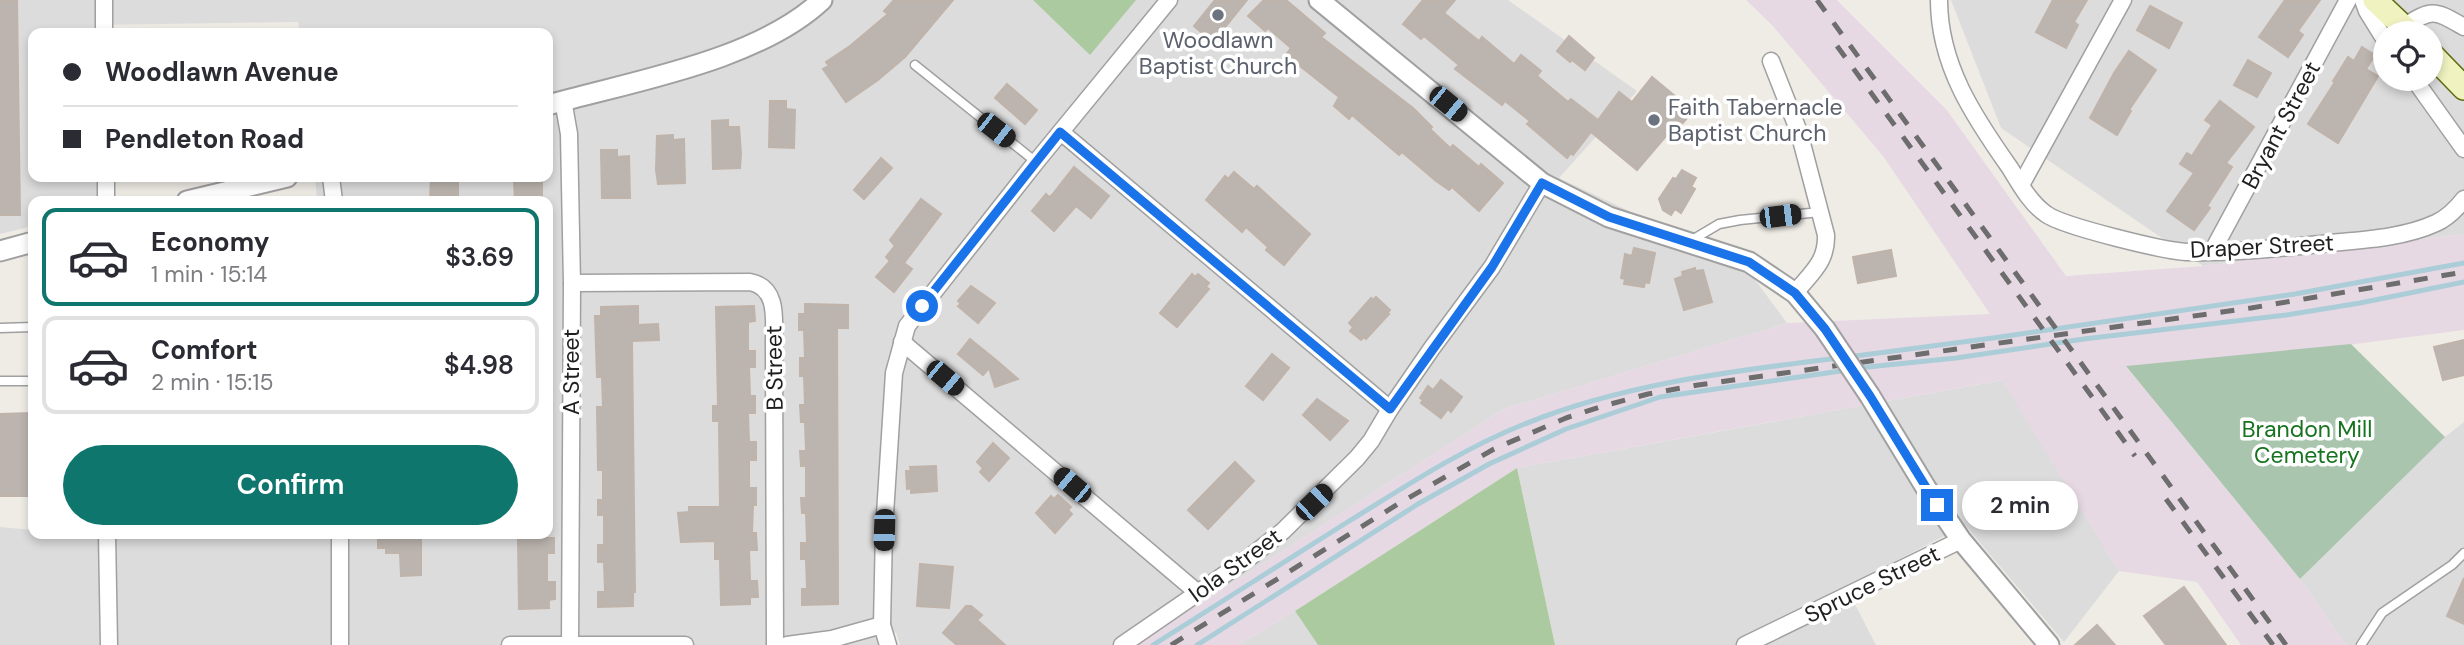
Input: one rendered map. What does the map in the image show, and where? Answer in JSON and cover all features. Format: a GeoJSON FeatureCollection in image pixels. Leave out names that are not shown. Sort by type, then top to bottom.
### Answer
{"type":"FeatureCollection","features":[{"type":"Feature","properties":{"kind":"main road"},"geometry":{"type":"LineString","coordinates":[[2375,0],[2390,21]]}},
{"type":"Feature","properties":{"kind":"main road"},"geometry":{"type":"LineString","coordinates":[[2443,66],[2464,88]]}},
{"type":"Feature","properties":{"kind":"street"},"geometry":{"type":"LineString","coordinates":[[104,0],[104,28]]}},
{"type":"Feature","properties":{"kind":"street"},"geometry":{"type":"LineString","coordinates":[[556,102],[735,51],[792,23],[822,0]]}},
{"type":"Feature","properties":{"kind":"street"},"geometry":{"type":"LineString","coordinates":[[888,645],[881,625],[884,530],[894,373],[907,326],[1168,0]]}},
{"type":"Feature","properties":{"kind":"street"},"geometry":{"type":"LineString","coordinates":[[1319,0],[1542,183],[1609,217],[1749,262],[1795,293],[1825,329],[1961,540],[2049,645]]}},
{"type":"Feature","properties":{"kind":"street","name":"Draper Street"},"geometry":{"type":"LineString","coordinates":[[1939,0],[1945,48],[1951,70],[1984,131],[2034,203],[2046,215],[2070,225],[2180,252],[2299,246],[2402,233],[2438,222],[2457,208],[2464,199]]}},
{"type":"Feature","properties":{"kind":"street"},"geometry":{"type":"LineString","coordinates":[[2021,185],[2123,0]]}},
{"type":"Feature","properties":{"kind":"street","name":"Bryant Street"},"geometry":{"type":"LineString","coordinates":[[2213,250],[2348,0]]}},
{"type":"Feature","properties":{"kind":"street"},"geometry":{"type":"LineString","coordinates":[[2363,0],[2367,11],[2382,21]]}},
{"type":"Feature","properties":{"kind":"street"},"geometry":{"type":"LineString","coordinates":[[2414,21],[2423,14],[2432,12],[2464,27]]}},
{"type":"Feature","properties":{"kind":"street"},"geometry":{"type":"LineString","coordinates":[[1771,61],[1799,132],[1826,235],[1826,249],[1822,259],[1795,293]]}},
{"type":"Feature","properties":{"kind":"street"},"geometry":{"type":"LineString","coordinates":[[2423,91],[2464,149]]}},
{"type":"Feature","properties":{"kind":"street","name":"A Street"},"geometry":{"type":"LineString","coordinates":[[556,102],[569,134],[572,283],[570,644]]}},
{"type":"Feature","properties":{"kind":"street"},"geometry":{"type":"LineString","coordinates":[[1060,132],[1390,409]]}},
{"type":"Feature","properties":{"kind":"street"},"geometry":{"type":"LineString","coordinates":[[208,196],[266,182]]}},
{"type":"Feature","properties":{"kind":"street","name":"Iola Street"},"geometry":{"type":"LineString","coordinates":[[1122,645],[1250,558],[1292,523],[1357,458],[1492,267],[1542,183]]}},
{"type":"Feature","properties":{"kind":"street"},"geometry":{"type":"LineString","coordinates":[[0,251],[28,243]]}},
{"type":"Feature","properties":{"kind":"street","name":"B Street"},"geometry":{"type":"LineString","coordinates":[[572,283],[750,282],[758,284],[769,294],[773,302],[774,337],[775,645]]}},
{"type":"Feature","properties":{"kind":"street"},"geometry":{"type":"LineString","coordinates":[[902,342],[1198,593]]}},
{"type":"Feature","properties":{"kind":"street"},"geometry":{"type":"LineString","coordinates":[[107,539],[109,645]]}},
{"type":"Feature","properties":{"kind":"street"},"geometry":{"type":"LineString","coordinates":[[340,539],[340,645]]}},
{"type":"Feature","properties":{"kind":"street","name":"Spruce Street"},"geometry":{"type":"LineString","coordinates":[[1745,645],[1961,540]]}},
{"type":"Feature","properties":{"kind":"street"},"geometry":{"type":"LineString","coordinates":[[787,645],[832,639],[881,625]]}},
{"type":"Feature","properties":{"kind":"street"},"geometry":{"type":"LineString","coordinates":[[510,645],[685,645]]}},
{"type":"Feature","properties":{"kind":"lane"},"geometry":{"type":"LineString","coordinates":[[915,65],[1037,162]]}},
{"type":"Feature","properties":{"kind":"lane"},"geometry":{"type":"LineString","coordinates":[[1688,242],[1719,224],[1820,212]]}},
{"type":"Feature","properties":{"kind":"lane"},"geometry":{"type":"LineString","coordinates":[[0,328],[28,327]]}},
{"type":"Feature","properties":{"kind":"lane"},"geometry":{"type":"LineString","coordinates":[[0,382],[28,381]]}},
{"type":"Feature","properties":{"kind":"lane"},"geometry":{"type":"LineString","coordinates":[[2361,645],[2382,613],[2452,565],[2464,553]]}},
{"type":"Feature","properties":{"kind":"shaded area"},"geometry":{"type":"Polygon","coordinates":[[[0,0],[1508,0],[1637,91],[1559,178],[1744,265],[1787,323],[1504,409],[1136,645],[900,645],[896,632],[879,645],[0,645],[0,527],[28,530],[28,539],[553,539],[553,196],[317,196],[315,182],[553,182],[553,28],[299,28],[298,22],[28,28],[28,182],[98,182],[99,196],[28,196],[28,227],[0,234],[0,0]]]}},
{"type":"Feature","properties":{"kind":"shaded area"},"geometry":{"type":"Polygon","coordinates":[[[1746,0],[1837,0],[1946,109],[2066,276],[2203,266],[2464,234],[2464,330],[2324,348],[2126,366],[2300,579],[2346,645],[2241,645],[2197,582],[2119,571],[2002,380],[1517,468],[1238,645],[1136,645],[1504,409],[1787,323],[1990,314],[1883,156],[1772,25],[1746,0]]]}},
{"type":"Feature","properties":{"kind":"shaded area"},"geometry":{"type":"Polygon","coordinates":[[[1951,0],[2464,0],[2464,234],[2203,266],[2001,128],[1951,0]]]}},
{"type":"Feature","properties":{"kind":"shaded area"},"geometry":{"type":"Polygon","coordinates":[[[2003,380],[2119,571],[2064,642],[1965,525],[1846,587],[1876,645],[1555,645],[1517,468],[2003,380]]]}},
{"type":"Feature","properties":{"kind":"shaded area"},"geometry":{"type":"Polygon","coordinates":[[[2464,422],[2464,645],[2346,645],[2300,579],[2445,437],[2464,422]]]}},
{"type":"Feature","properties":{"kind":"shaded area"},"geometry":{"type":"Polygon","coordinates":[[[1295,611],[1318,645],[1238,645],[1295,611]]]}},
{"type":"Feature","properties":{"kind":"green space"},"geometry":{"type":"Polygon","coordinates":[[[1033,0],[1136,0],[1090,55],[1033,0]]]}},
{"type":"Feature","properties":{"kind":"green space","name":"Brandon Mill Cemetery"},"geometry":{"type":"Polygon","coordinates":[[[2351,344],[2445,437],[2300,579],[2126,366],[2351,344]]]}},
{"type":"Feature","properties":{"kind":"green space"},"geometry":{"type":"Polygon","coordinates":[[[1517,468],[1555,645],[1318,645],[1295,611],[1517,468]]]}},
{"type":"Feature","properties":{"kind":"building"},"geometry":{"type":"Polygon","coordinates":[[[0,0],[17,0],[20,215],[0,215],[0,0]]]}},
{"type":"Feature","properties":{"kind":"building"},"geometry":{"type":"Polygon","coordinates":[[[894,0],[953,0],[905,57],[846,102],[823,69],[829,66],[826,62],[888,14],[884,11],[894,0]]]}},
{"type":"Feature","properties":{"kind":"building","name":"Woodlawn Baptist Church"},"geometry":{"type":"Polygon","coordinates":[[[1215,0],[1247,0],[1213,42],[1194,26],[1215,0]]]}},
{"type":"Feature","properties":{"kind":"building"},"geometry":{"type":"Polygon","coordinates":[[[1264,0],[1286,0],[1325,33],[1321,37],[1413,108],[1450,148],[1453,145],[1503,183],[1479,211],[1452,187],[1449,190],[1436,181],[1402,152],[1399,155],[1352,115],[1349,119],[1334,106],[1339,97],[1300,66],[1297,69],[1287,60],[1285,56],[1291,48],[1268,28],[1265,31],[1248,16],[1264,0]]]}},
{"type":"Feature","properties":{"kind":"building"},"geometry":{"type":"Polygon","coordinates":[[[1423,0],[1455,0],[1444,13],[1479,41],[1482,37],[1514,64],[1521,55],[1541,71],[1537,76],[1568,102],[1571,99],[1598,120],[1619,92],[1632,102],[1652,77],[1693,111],[1675,132],[1672,129],[1637,170],[1591,132],[1573,155],[1571,153],[1567,158],[1527,124],[1530,121],[1505,101],[1502,105],[1455,69],[1459,65],[1424,36],[1421,39],[1403,24],[1423,0]]]}},
{"type":"Feature","properties":{"kind":"building"},"geometry":{"type":"Polygon","coordinates":[[[2053,0],[2087,0],[2074,22],[2078,25],[2066,48],[2036,32],[2053,0]]]}},
{"type":"Feature","properties":{"kind":"building"},"geometry":{"type":"Polygon","coordinates":[[[2285,0],[2320,0],[2298,31],[2303,35],[2288,57],[2259,37],[2285,0]]]}},
{"type":"Feature","properties":{"kind":"building"},"geometry":{"type":"Polygon","coordinates":[[[2150,6],[2182,23],[2169,48],[2137,30],[2150,6]]]}},
{"type":"Feature","properties":{"kind":"building"},"geometry":{"type":"Polygon","coordinates":[[[1569,36],[1594,58],[1585,70],[1557,51],[1569,36]]]}},
{"type":"Feature","properties":{"kind":"building"},"geometry":{"type":"Polygon","coordinates":[[[2362,47],[2373,54],[2366,69],[2373,73],[2373,84],[2338,143],[2308,124],[2348,57],[2354,61],[2362,47]]]}},
{"type":"Feature","properties":{"kind":"building"},"geometry":{"type":"Polygon","coordinates":[[[2129,51],[2156,70],[2129,110],[2131,111],[2117,135],[2090,118],[2129,51]]]}},
{"type":"Feature","properties":{"kind":"building"},"geometry":{"type":"Polygon","coordinates":[[[2248,60],[2271,73],[2257,97],[2234,85],[2248,60]]]}},
{"type":"Feature","properties":{"kind":"building"},"geometry":{"type":"Polygon","coordinates":[[[1007,84],[1037,110],[1025,124],[995,98],[1007,84]]]}},
{"type":"Feature","properties":{"kind":"building"},"geometry":{"type":"Polygon","coordinates":[[[770,101],[786,101],[786,109],[795,110],[794,148],[769,147],[770,101]]]}},
{"type":"Feature","properties":{"kind":"building"},"geometry":{"type":"Polygon","coordinates":[[[2220,101],[2254,127],[2226,163],[2232,167],[2207,206],[2210,208],[2194,230],[2167,211],[2194,173],[2180,164],[2187,153],[2192,156],[2212,125],[2205,120],[2220,101]]]}},
{"type":"Feature","properties":{"kind":"building"},"geometry":{"type":"Polygon","coordinates":[[[728,120],[728,127],[739,127],[740,168],[713,169],[712,121],[728,120]]]}},
{"type":"Feature","properties":{"kind":"building"},"geometry":{"type":"Polygon","coordinates":[[[673,135],[673,140],[684,139],[685,183],[658,184],[657,136],[673,135]]]}},
{"type":"Feature","properties":{"kind":"building"},"geometry":{"type":"Polygon","coordinates":[[[601,150],[617,150],[617,157],[629,156],[630,198],[602,198],[601,150]]]}},
{"type":"Feature","properties":{"kind":"building"},"geometry":{"type":"Polygon","coordinates":[[[881,158],[892,168],[864,199],[854,190],[881,158]]]}},
{"type":"Feature","properties":{"kind":"building"},"geometry":{"type":"Polygon","coordinates":[[[1074,167],[1109,196],[1091,218],[1076,206],[1054,231],[1032,211],[1046,194],[1049,197],[1052,195],[1074,167]]]}},
{"type":"Feature","properties":{"kind":"building"},"geometry":{"type":"Polygon","coordinates":[[[1682,170],[1696,178],[1691,187],[1695,189],[1681,213],[1675,209],[1671,215],[1663,210],[1659,199],[1682,170]]]}},
{"type":"Feature","properties":{"kind":"building"},"geometry":{"type":"Polygon","coordinates":[[[1234,172],[1254,189],[1257,186],[1310,234],[1284,265],[1266,250],[1268,247],[1246,227],[1242,232],[1206,200],[1225,176],[1228,179],[1234,172]]]}},
{"type":"Feature","properties":{"kind":"building"},"geometry":{"type":"Polygon","coordinates":[[[431,182],[458,182],[458,196],[430,196],[431,182]]]}},
{"type":"Feature","properties":{"kind":"building"},"geometry":{"type":"Polygon","coordinates":[[[514,182],[542,182],[542,196],[515,196],[514,182]]]}},
{"type":"Feature","properties":{"kind":"building"},"geometry":{"type":"Polygon","coordinates":[[[921,199],[941,214],[904,263],[912,269],[894,292],[876,277],[890,261],[886,257],[895,246],[890,240],[921,199]]]}},
{"type":"Feature","properties":{"kind":"building"},"geometry":{"type":"Polygon","coordinates":[[[1634,248],[1655,253],[1649,283],[1645,282],[1644,287],[1624,284],[1625,279],[1621,278],[1625,254],[1632,256],[1634,248]]]}},
{"type":"Feature","properties":{"kind":"building"},"geometry":{"type":"Polygon","coordinates":[[[1891,250],[1896,276],[1858,283],[1853,257],[1891,250]]]}},
{"type":"Feature","properties":{"kind":"building"},"geometry":{"type":"Polygon","coordinates":[[[1695,268],[1695,271],[1703,270],[1712,302],[1684,310],[1675,279],[1683,276],[1682,272],[1695,268]]]}},
{"type":"Feature","properties":{"kind":"building"},"geometry":{"type":"Polygon","coordinates":[[[1192,274],[1195,277],[1198,274],[1209,283],[1206,287],[1209,289],[1177,327],[1160,313],[1192,274]]]}},
{"type":"Feature","properties":{"kind":"building"},"geometry":{"type":"Polygon","coordinates":[[[971,286],[995,303],[978,323],[958,306],[961,304],[958,301],[971,286]]]}},
{"type":"Feature","properties":{"kind":"building"},"geometry":{"type":"Polygon","coordinates":[[[1376,297],[1390,310],[1387,313],[1389,314],[1366,339],[1364,337],[1361,340],[1350,331],[1353,327],[1349,323],[1371,298],[1373,300],[1376,297]]]}},
{"type":"Feature","properties":{"kind":"building"},"geometry":{"type":"Polygon","coordinates":[[[805,304],[848,305],[848,328],[837,328],[838,604],[802,605],[802,589],[807,589],[806,559],[801,559],[801,543],[807,543],[806,513],[802,513],[801,498],[806,498],[806,466],[801,466],[800,451],[806,451],[805,422],[801,422],[800,405],[805,405],[800,358],[805,358],[804,330],[799,330],[799,314],[805,314],[805,304]]]}},
{"type":"Feature","properties":{"kind":"building"},"geometry":{"type":"Polygon","coordinates":[[[638,306],[638,325],[658,324],[659,340],[632,341],[635,592],[633,606],[598,607],[598,592],[605,592],[604,562],[598,562],[598,545],[604,545],[604,515],[598,515],[598,500],[603,500],[603,470],[598,470],[597,407],[603,407],[602,377],[597,377],[595,316],[601,316],[601,307],[638,306]]]}},
{"type":"Feature","properties":{"kind":"building"},"geometry":{"type":"Polygon","coordinates":[[[754,306],[755,321],[748,322],[748,351],[755,351],[755,367],[749,367],[750,396],[755,396],[755,413],[748,413],[749,442],[756,442],[756,460],[749,460],[749,488],[756,488],[752,533],[756,533],[757,550],[749,550],[750,581],[757,581],[758,597],[750,597],[750,604],[721,605],[720,559],[715,559],[715,541],[681,542],[678,513],[689,512],[689,507],[720,507],[719,421],[713,421],[713,406],[718,406],[716,307],[754,306]]]}},
{"type":"Feature","properties":{"kind":"building"},"geometry":{"type":"Polygon","coordinates":[[[970,339],[1018,379],[995,387],[989,368],[983,375],[958,354],[970,339]]]}},
{"type":"Feature","properties":{"kind":"building"},"geometry":{"type":"Polygon","coordinates":[[[2464,340],[2464,375],[2443,380],[2434,347],[2464,340]]]}},
{"type":"Feature","properties":{"kind":"building"},"geometry":{"type":"Polygon","coordinates":[[[1272,354],[1289,368],[1263,400],[1246,386],[1272,354]]]}},
{"type":"Feature","properties":{"kind":"building"},"geometry":{"type":"Polygon","coordinates":[[[1441,380],[1462,397],[1451,412],[1448,409],[1441,418],[1421,403],[1423,400],[1420,398],[1428,386],[1433,390],[1441,380]]]}},
{"type":"Feature","properties":{"kind":"building"},"geometry":{"type":"Polygon","coordinates":[[[1317,399],[1348,421],[1330,440],[1303,415],[1317,399]]]}},
{"type":"Feature","properties":{"kind":"building"},"geometry":{"type":"Polygon","coordinates":[[[28,413],[28,496],[0,496],[0,414],[28,413]]]}},
{"type":"Feature","properties":{"kind":"building"},"geometry":{"type":"Polygon","coordinates":[[[993,443],[1009,458],[989,481],[980,472],[983,468],[977,462],[993,443]]]}},
{"type":"Feature","properties":{"kind":"building"},"geometry":{"type":"Polygon","coordinates":[[[1235,462],[1254,481],[1208,529],[1188,510],[1235,462]]]}},
{"type":"Feature","properties":{"kind":"building"},"geometry":{"type":"Polygon","coordinates":[[[936,466],[937,491],[911,493],[911,488],[907,489],[906,471],[911,471],[910,467],[936,466]]]}},
{"type":"Feature","properties":{"kind":"building"},"geometry":{"type":"Polygon","coordinates":[[[1058,495],[1071,507],[1068,510],[1072,514],[1055,533],[1036,513],[1051,496],[1054,499],[1058,495]]]}},
{"type":"Feature","properties":{"kind":"building"},"geometry":{"type":"Polygon","coordinates":[[[554,538],[554,553],[547,553],[547,582],[555,582],[555,599],[549,600],[549,608],[519,609],[518,539],[554,538]]]}},
{"type":"Feature","properties":{"kind":"building"},"geometry":{"type":"Polygon","coordinates":[[[378,539],[421,539],[421,575],[401,576],[400,553],[386,553],[386,548],[378,548],[378,539]]]}},
{"type":"Feature","properties":{"kind":"building"},"geometry":{"type":"Polygon","coordinates":[[[920,564],[953,567],[949,608],[917,606],[920,564]]]}},
{"type":"Feature","properties":{"kind":"building"},"geometry":{"type":"Polygon","coordinates":[[[2464,578],[2464,624],[2447,616],[2464,578]]]}},
{"type":"Feature","properties":{"kind":"building"},"geometry":{"type":"Polygon","coordinates":[[[2184,587],[2226,645],[2166,645],[2144,616],[2184,587]]]}},
{"type":"Feature","properties":{"kind":"building"},"geometry":{"type":"Polygon","coordinates":[[[966,606],[971,606],[982,615],[977,620],[1005,645],[957,645],[943,633],[966,606]]]}},
{"type":"Feature","properties":{"kind":"building"},"geometry":{"type":"Polygon","coordinates":[[[2097,625],[2115,645],[2075,645],[2097,625]]]}},
{"type":"Feature","properties":{"kind":"waterway"},"geometry":{"type":"LineString","coordinates":[[1848,357],[2295,294],[2464,263]]}},
{"type":"Feature","properties":{"kind":"waterway"},"geometry":{"type":"LineString","coordinates":[[1858,368],[1956,358],[2084,339],[2286,315],[2464,282]]}},
{"type":"Feature","properties":{"kind":"waterway"},"geometry":{"type":"LineString","coordinates":[[1153,645],[1410,483],[1476,446],[1522,425],[1560,411],[1638,389],[1718,374],[1838,358]]}},
{"type":"Feature","properties":{"kind":"waterway"},"geometry":{"type":"LineString","coordinates":[[1197,645],[1418,504],[1489,464],[1566,429],[1660,397],[1848,370]]}},
{"type":"Feature","properties":{"kind":"railway"},"geometry":{"type":"LineString","coordinates":[[1817,0],[2286,645]]}},
{"type":"Feature","properties":{"kind":"railway"},"geometry":{"type":"LineString","coordinates":[[1837,46],[2135,456]]}},
{"type":"Feature","properties":{"kind":"railway"},"geometry":{"type":"LineString","coordinates":[[1171,645],[1398,504],[1494,449],[1566,418],[1603,406],[1698,385],[2251,308],[2464,272]]}},
{"type":"Feature","properties":{"kind":"railway"},"geometry":{"type":"LineString","coordinates":[[2166,499],[2273,645]]}},
{"type":"Feature","properties":{"kind":"place","name":"Woodlawn Baptist Church"},"geometry":{"type":"Point","coordinates":[1218,15]}},
{"type":"Feature","properties":{"kind":"place","name":"Faith Tabernacle Baptist Church"},"geometry":{"type":"Point","coordinates":[1654,120]}},
{"type":"Feature","properties":{"kind":"route"},"geometry":{"type":"LineString","coordinates":[[922,306],[1060,132],[1390,409],[1492,267],[1542,183],[1609,217],[1749,262],[1795,293],[1825,329],[1870,396],[1937,505]]}}]}
